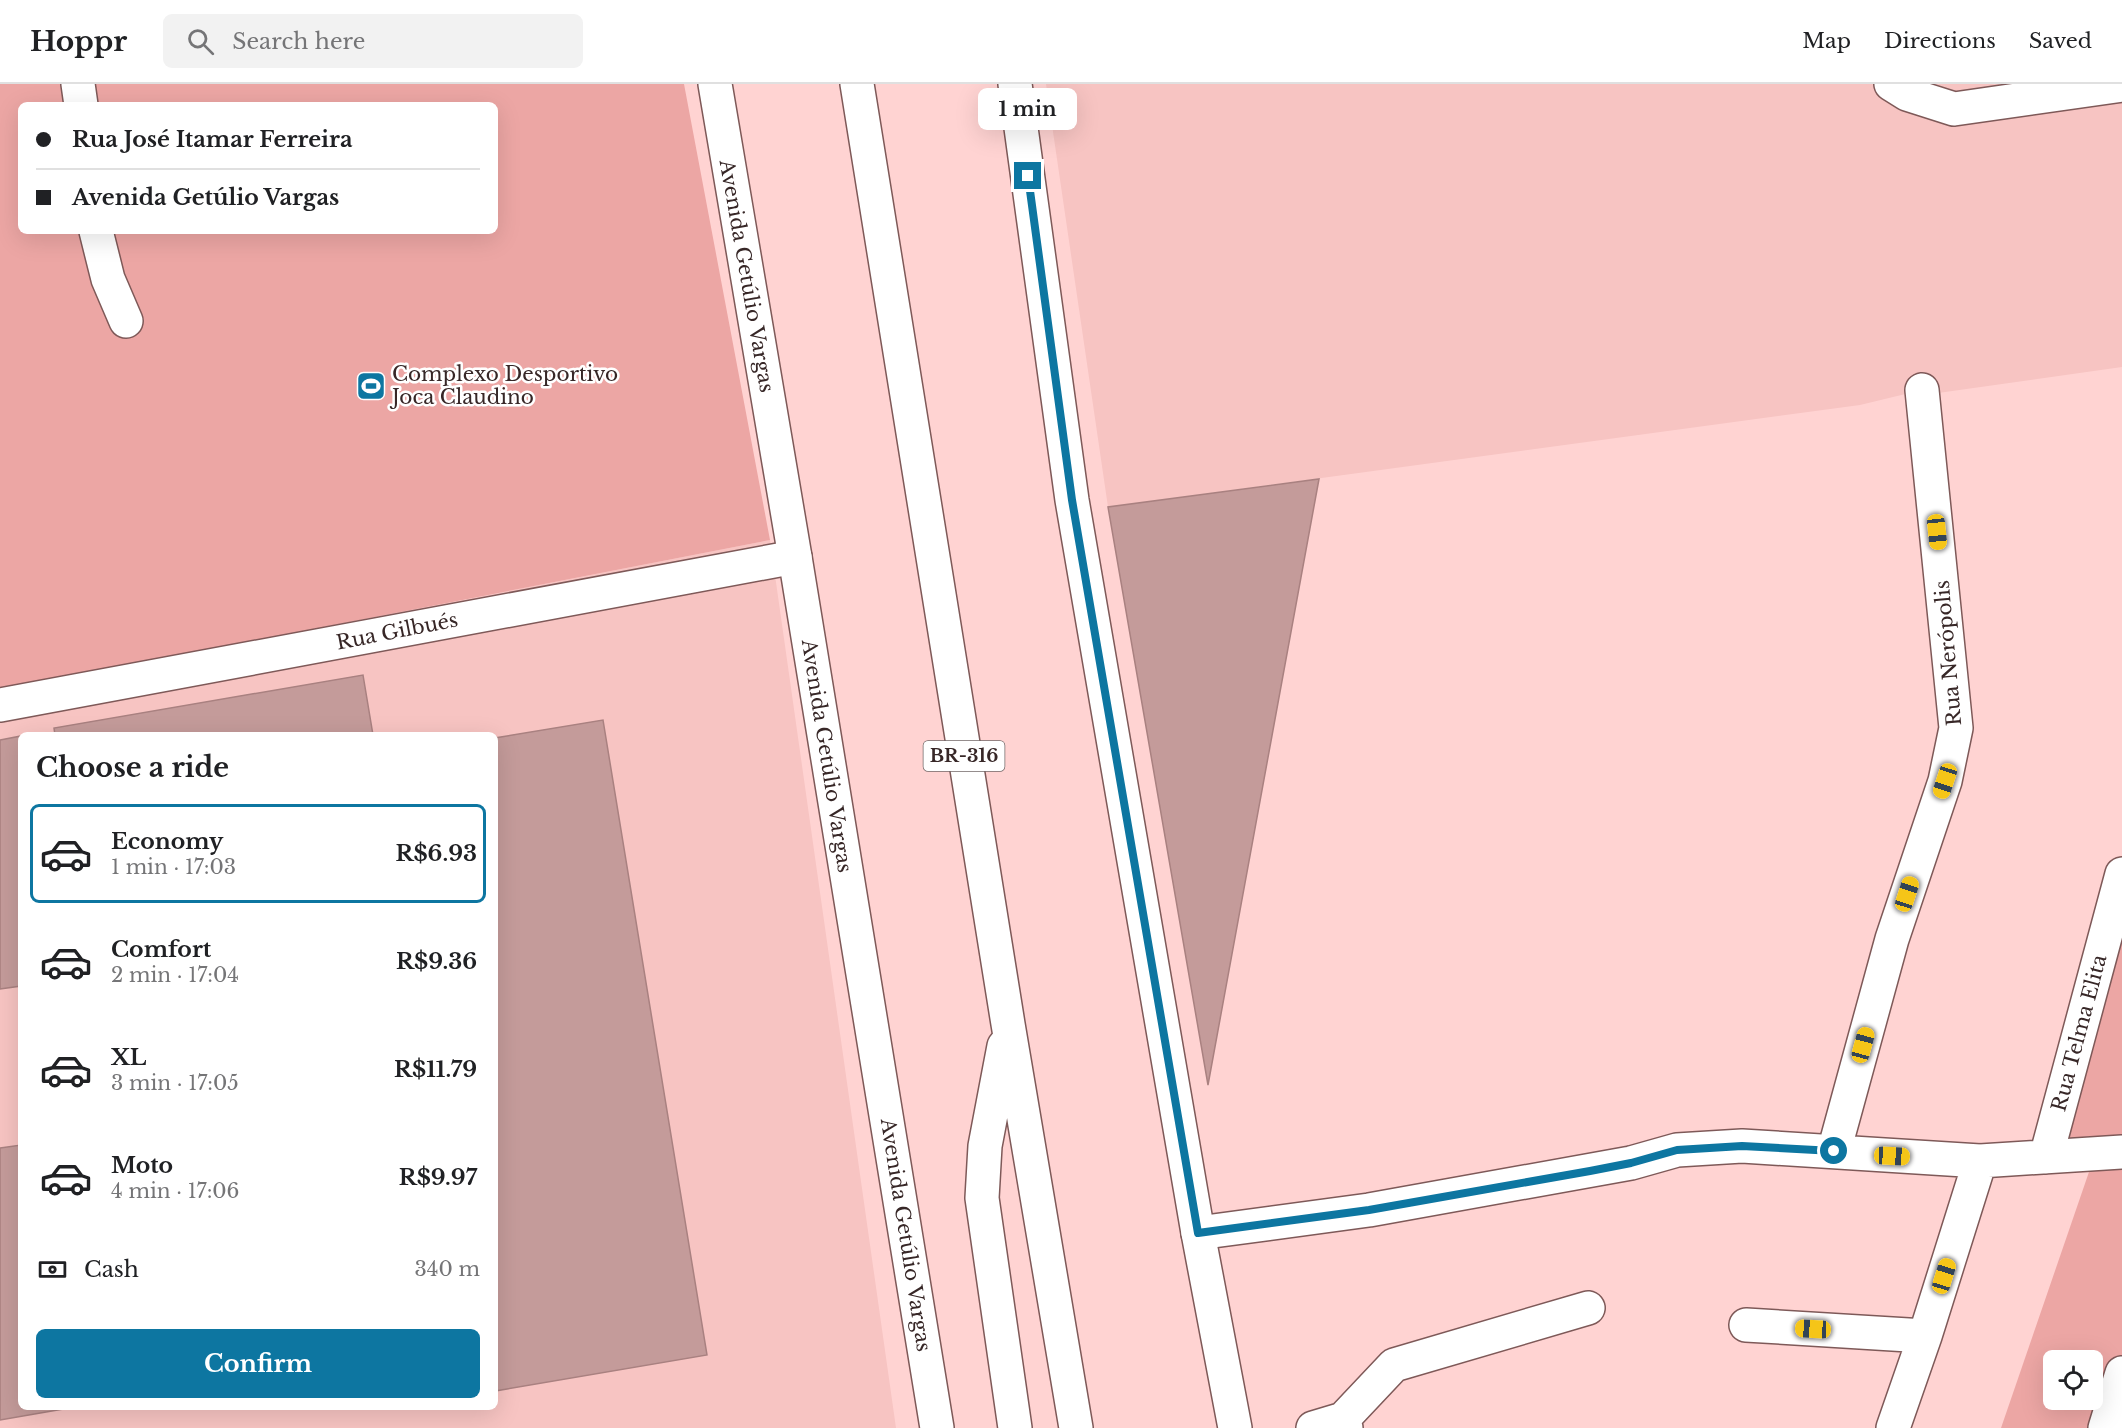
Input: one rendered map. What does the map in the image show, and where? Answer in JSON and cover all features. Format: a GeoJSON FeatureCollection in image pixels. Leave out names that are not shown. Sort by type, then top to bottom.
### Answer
{"type":"FeatureCollection","features":[{"type":"Feature","properties":{"kind":"main road"},"geometry":{"type":"LineString","coordinates":[[78,84],[81,102]]}},
{"type":"Feature","properties":{"kind":"main road","name":"Avenida Getúlio Vargas"},"geometry":{"type":"LineString","coordinates":[[715,84],[938,1428]]}},
{"type":"Feature","properties":{"kind":"main road","name":"BR-316"},"geometry":{"type":"LineString","coordinates":[[857,84],[1008,1024],[1076,1428]]}},
{"type":"Feature","properties":{"kind":"main road"},"geometry":{"type":"LineString","coordinates":[[1015,84],[1072,500],[1198,1233],[1235,1428]]}},
{"type":"Feature","properties":{"kind":"main road"},"geometry":{"type":"LineString","coordinates":[[1892,84],[1907,94],[1954,109],[2122,85]]}},
{"type":"Feature","properties":{"kind":"main road"},"geometry":{"type":"LineString","coordinates":[[97,234],[108,279],[126,321]]}},
{"type":"Feature","properties":{"kind":"main road","name":"Rua Nerópolis"},"geometry":{"type":"LineString","coordinates":[[1834,1151],[1892,939],[1945,781],[1956,728],[1922,390]]}},
{"type":"Feature","properties":{"kind":"main road","name":"Rua Gilbués"},"geometry":{"type":"LineString","coordinates":[[0,705],[795,557]]}},
{"type":"Feature","properties":{"kind":"main road","name":"Rua Telma Elita"},"geometry":{"type":"LineString","coordinates":[[2046,1157],[2122,874]]}},
{"type":"Feature","properties":{"kind":"main road"},"geometry":{"type":"LineString","coordinates":[[1008,1024],[985,1146],[982,1198],[1015,1428]]}},
{"type":"Feature","properties":{"kind":"main road"},"geometry":{"type":"LineString","coordinates":[[1198,1233],[1369,1210],[1631,1163],[1677,1150],[1742,1146],[1980,1161],[2122,1152]]}},
{"type":"Feature","properties":{"kind":"main road"},"geometry":{"type":"LineString","coordinates":[[1893,1428],[1925,1336],[1980,1161]]}},
{"type":"Feature","properties":{"kind":"main road"},"geometry":{"type":"LineString","coordinates":[[1334,1425],[1394,1365],[1588,1308]]}},
{"type":"Feature","properties":{"kind":"main road"},"geometry":{"type":"LineString","coordinates":[[1746,1325],[1925,1336]]}},
{"type":"Feature","properties":{"kind":"main road"},"geometry":{"type":"LineString","coordinates":[[2105,1428],[2122,1373]]}},
{"type":"Feature","properties":{"kind":"shaded area","name":"Complexo Desportivo Joca Claudino"},"geometry":{"type":"Polygon","coordinates":[[[0,84],[684,84],[770,540],[0,690],[0,84]]]}},
{"type":"Feature","properties":{"kind":"shaded area"},"geometry":{"type":"Polygon","coordinates":[[[1046,84],[2122,84],[2122,367],[1931,394],[1922,390],[1860,405],[1108,507],[1046,84]]]}},
{"type":"Feature","properties":{"kind":"shaded area"},"geometry":{"type":"Polygon","coordinates":[[[770,540],[896,1428],[0,1428],[0,690],[770,540]]]}},
{"type":"Feature","properties":{"kind":"shaded area"},"geometry":{"type":"Polygon","coordinates":[[[2122,907],[2122,1373],[2105,1428],[2001,1428],[2090,1169],[2046,1157],[2122,907]]]}},
{"type":"Feature","properties":{"kind":"building"},"geometry":{"type":"Polygon","coordinates":[[[1319,479],[1208,1085],[1108,507],[1319,479]]]}},
{"type":"Feature","properties":{"kind":"building"},"geometry":{"type":"Polygon","coordinates":[[[363,675],[372,732],[55,732],[54,728],[363,675]]]}},
{"type":"Feature","properties":{"kind":"building"},"geometry":{"type":"Polygon","coordinates":[[[603,720],[707,1355],[498,1390],[498,738],[603,720]]]}},
{"type":"Feature","properties":{"kind":"building"},"geometry":{"type":"Polygon","coordinates":[[[18,737],[18,986],[0,989],[0,740],[18,737]]]}},
{"type":"Feature","properties":{"kind":"building"},"geometry":{"type":"Polygon","coordinates":[[[18,1145],[18,1410],[58,1410],[0,1420],[0,1148],[18,1145]]]}},
{"type":"Feature","properties":{"kind":"place","name":"Complexo Desportivo Joca Claudino"},"geometry":{"type":"Point","coordinates":[371,386]}},
{"type":"Feature","properties":{"kind":"route"},"geometry":{"type":"LineString","coordinates":[[1028,176],[1072,500],[1198,1233],[1369,1210],[1527,1183],[1631,1163],[1677,1150],[1742,1146],[1834,1151]]}}]}
